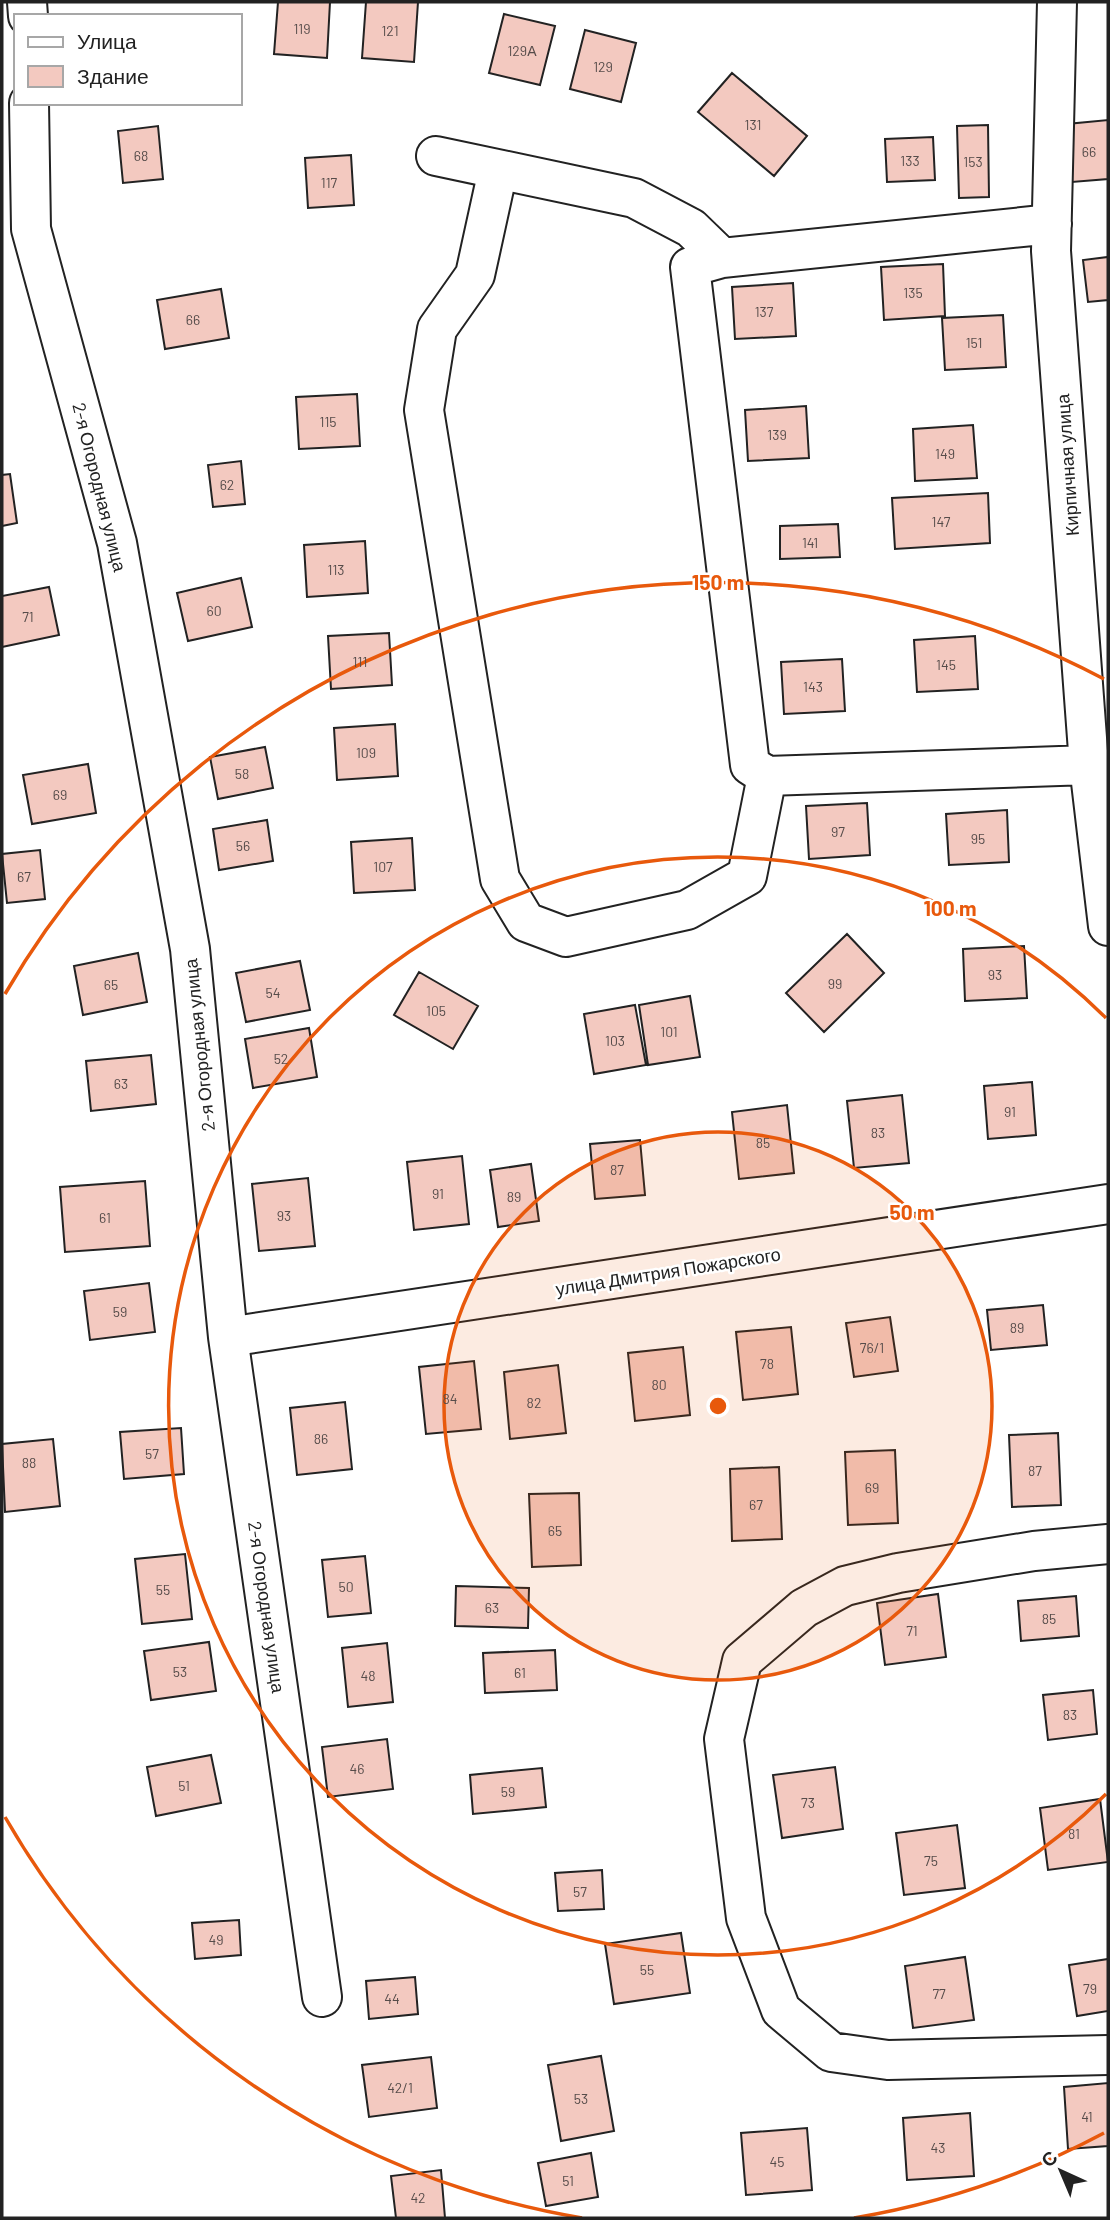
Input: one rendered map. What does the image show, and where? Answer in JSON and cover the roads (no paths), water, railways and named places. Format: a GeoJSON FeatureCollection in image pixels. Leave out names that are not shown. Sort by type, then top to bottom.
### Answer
{"type":"FeatureCollection","features":[{"type":"Feature","properties":{"kind":"street","name":"Кирпичная улица"},"geometry":{"type":"LineString","coordinates":[[1057,2],[1052,224],[1089,765],[1108,926]]}},
{"type":"Feature","properties":{"kind":"street","name":"2-я Огородная улица"},"geometry":{"type":"LineString","coordinates":[[30,105],[16,188],[31,229],[117,543],[190,949],[228,1337],[322,1997]]}},
{"type":"Feature","properties":{"kind":"street"},"geometry":{"type":"LineString","coordinates":[[436,156],[634,198],[691,228],[722,258]]}},
{"type":"Feature","properties":{"kind":"street"},"geometry":{"type":"LineString","coordinates":[[498,170],[475,275],[437,329],[424,410],[500,879],[526,922],[566,937],[687,910],[747,876],[767,776]]}},
{"type":"Feature","properties":{"kind":"street"},"geometry":{"type":"LineString","coordinates":[[1052,224],[722,258],[690,267],[750,765],[767,776],[1089,765]]}},
{"type":"Feature","properties":{"kind":"street","name":"улица Дмитрия Пожарского"},"geometry":{"type":"LineString","coordinates":[[228,1337],[1108,1204]]}},
{"type":"Feature","properties":{"kind":"street"},"geometry":{"type":"LineString","coordinates":[[1108,1544],[1034,1552],[912,1571],[845,1586],[804,1608],[742,1661],[724,1739],[746,1917],[781,2010],[831,2052],[888,2060],[1108,2055]]}}]}
